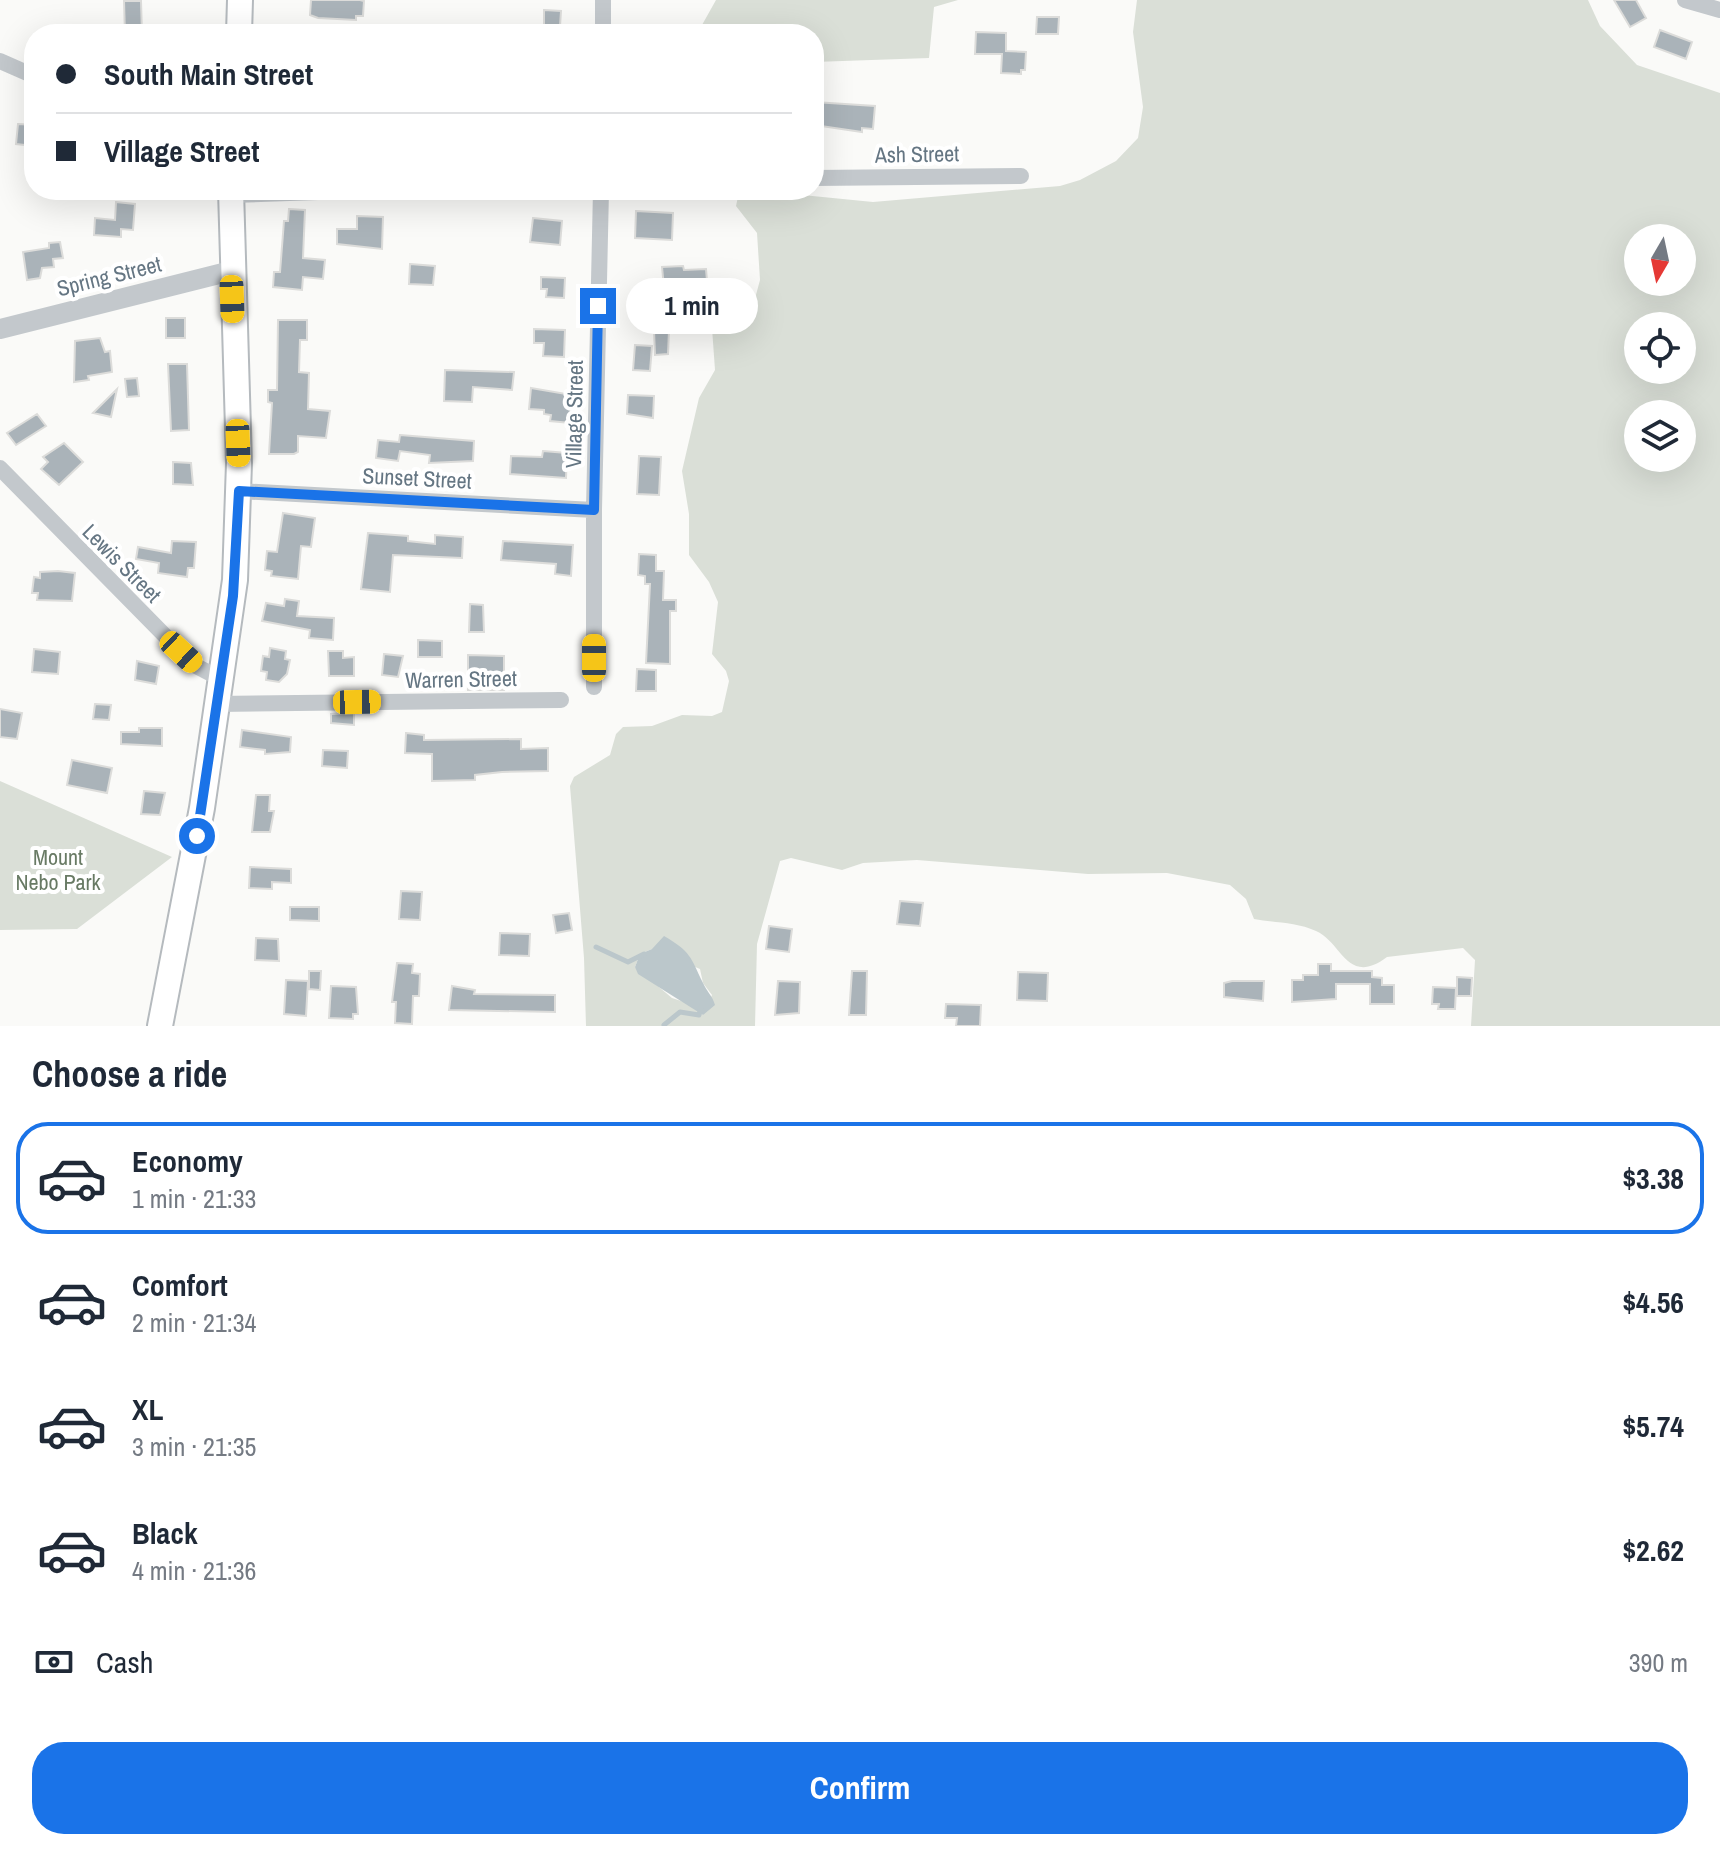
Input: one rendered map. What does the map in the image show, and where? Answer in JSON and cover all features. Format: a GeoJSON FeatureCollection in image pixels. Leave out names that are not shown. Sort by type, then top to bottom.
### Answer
{"type":"FeatureCollection","features":[{"type":"Feature","properties":{"kind":"main road"},"geometry":{"type":"LineString","coordinates":[[239,24],[240,0]]}},
{"type":"Feature","properties":{"kind":"main road"},"geometry":{"type":"LineString","coordinates":[[160,1026],[192,865],[235,580],[239,491],[231,200]]}},
{"type":"Feature","properties":{"kind":"street"},"geometry":{"type":"LineString","coordinates":[[603,0],[603,24]]}},
{"type":"Feature","properties":{"kind":"street"},"geometry":{"type":"LineString","coordinates":[[1685,0],[1720,10]]}},
{"type":"Feature","properties":{"kind":"street"},"geometry":{"type":"LineString","coordinates":[[1,63],[24,72]]}},
{"type":"Feature","properties":{"kind":"street","name":"Ash Street"},"geometry":{"type":"LineString","coordinates":[[824,178],[1021,176]]}},
{"type":"Feature","properties":{"kind":"street","name":"Village Street"},"geometry":{"type":"LineString","coordinates":[[594,687],[594,510],[601,200]]}},
{"type":"Feature","properties":{"kind":"street","name":"Spring Street"},"geometry":{"type":"LineString","coordinates":[[0,329],[231,271]]}},
{"type":"Feature","properties":{"kind":"street","name":"Lewis Street"},"geometry":{"type":"LineString","coordinates":[[0,468],[181,652],[196,666],[221,679]]}},
{"type":"Feature","properties":{"kind":"street","name":"Sunset Street"},"geometry":{"type":"LineString","coordinates":[[239,491],[594,510]]}},
{"type":"Feature","properties":{"kind":"street","name":"Warren Street"},"geometry":{"type":"LineString","coordinates":[[217,704],[561,700]]}},
{"type":"Feature","properties":{"kind":"green space"},"geometry":{"type":"Polygon","coordinates":[[[716,0],[958,0],[934,7],[929,58],[824,62],[824,24],[703,24],[716,0]]]}},
{"type":"Feature","properties":{"kind":"green space"},"geometry":{"type":"Polygon","coordinates":[[[1137,0],[1588,0],[1600,26],[1637,65],[1720,93],[1720,1026],[1471,1026],[1475,960],[1463,948],[1387,957],[1363,967],[1354,965],[1316,931],[1293,924],[1254,919],[1246,899],[1230,885],[1167,873],[1088,874],[917,860],[863,863],[842,870],[791,858],[780,861],[757,944],[755,1026],[586,1026],[584,958],[570,786],[574,777],[610,755],[616,734],[623,727],[652,726],[682,715],[712,716],[722,712],[729,681],[726,671],[712,654],[718,602],[709,582],[689,555],[689,514],[682,471],[699,398],[715,370],[712,328],[721,322],[749,321],[760,280],[757,233],[736,206],[737,200],[824,200],[824,197],[873,202],[1060,186],[1080,180],[1116,161],[1138,138],[1143,107],[1133,32],[1137,0]],[[652,949],[640,954],[635,967],[672,998],[687,1003],[703,1015],[712,995],[703,983],[700,969],[652,949]]]}},
{"type":"Feature","properties":{"kind":"green space","name":"Mount Nebo Park"},"geometry":{"type":"Polygon","coordinates":[[[0,781],[172,857],[77,929],[0,930],[0,781]]]}},
{"type":"Feature","properties":{"kind":"shaded area"},"geometry":{"type":"Polygon","coordinates":[[[664,936],[689,955],[715,1005],[703,1015],[638,974],[635,967],[640,954],[652,949],[664,936]]]}},
{"type":"Feature","properties":{"kind":"building"},"geometry":{"type":"Polygon","coordinates":[[[311,0],[364,1],[363,16],[356,16],[356,20],[318,18],[310,15],[311,0]]]}},
{"type":"Feature","properties":{"kind":"building"},"geometry":{"type":"Polygon","coordinates":[[[1614,0],[1636,0],[1646,18],[1630,27],[1614,0]]]}},
{"type":"Feature","properties":{"kind":"building"},"geometry":{"type":"Polygon","coordinates":[[[124,1],[141,1],[142,24],[125,24],[124,1]]]}},
{"type":"Feature","properties":{"kind":"building"},"geometry":{"type":"Polygon","coordinates":[[[544,10],[561,11],[560,24],[544,24],[544,10]]]}},
{"type":"Feature","properties":{"kind":"building"},"geometry":{"type":"Polygon","coordinates":[[[1037,17],[1059,17],[1058,34],[1036,34],[1037,17]]]}},
{"type":"Feature","properties":{"kind":"building"},"geometry":{"type":"Polygon","coordinates":[[[1660,30],[1692,42],[1686,59],[1654,47],[1660,30]]]}},
{"type":"Feature","properties":{"kind":"building"},"geometry":{"type":"Polygon","coordinates":[[[976,32],[1006,33],[1006,51],[1026,52],[1025,70],[1021,70],[1021,74],[1001,73],[1002,54],[975,54],[976,32]]]}},
{"type":"Feature","properties":{"kind":"building"},"geometry":{"type":"Polygon","coordinates":[[[824,103],[875,106],[873,129],[862,128],[862,132],[824,126],[824,103]]]}},
{"type":"Feature","properties":{"kind":"building"},"geometry":{"type":"Polygon","coordinates":[[[18,124],[24,124],[24,145],[16,144],[18,124]]]}},
{"type":"Feature","properties":{"kind":"building"},"geometry":{"type":"Polygon","coordinates":[[[116,202],[135,204],[133,230],[121,229],[121,237],[94,235],[95,218],[115,220],[116,202]]]}},
{"type":"Feature","properties":{"kind":"building"},"geometry":{"type":"Polygon","coordinates":[[[289,209],[305,210],[303,258],[325,260],[323,279],[303,277],[302,290],[273,287],[274,272],[280,272],[284,221],[288,221],[289,209]]]}},
{"type":"Feature","properties":{"kind":"building"},"geometry":{"type":"Polygon","coordinates":[[[636,211],[673,213],[672,240],[635,238],[636,211]]]}},
{"type":"Feature","properties":{"kind":"building"},"geometry":{"type":"Polygon","coordinates":[[[357,216],[383,217],[382,249],[337,244],[337,229],[357,229],[357,216]]]}},
{"type":"Feature","properties":{"kind":"building"},"geometry":{"type":"Polygon","coordinates":[[[533,218],[562,221],[560,245],[530,242],[533,218]]]}},
{"type":"Feature","properties":{"kind":"building"},"geometry":{"type":"Polygon","coordinates":[[[60,242],[63,258],[53,259],[54,267],[42,268],[40,278],[27,280],[23,252],[49,248],[49,243],[60,242]]]}},
{"type":"Feature","properties":{"kind":"building"},"geometry":{"type":"Polygon","coordinates":[[[410,264],[435,266],[433,285],[409,284],[410,264]]]}},
{"type":"Feature","properties":{"kind":"building"},"geometry":{"type":"Polygon","coordinates":[[[683,266],[684,270],[706,269],[707,281],[664,287],[662,267],[683,266]]]}},
{"type":"Feature","properties":{"kind":"building"},"geometry":{"type":"Polygon","coordinates":[[[541,277],[565,278],[564,298],[546,297],[547,289],[541,289],[541,277]]]}},
{"type":"Feature","properties":{"kind":"building"},"geometry":{"type":"Polygon","coordinates":[[[635,289],[664,289],[664,313],[635,313],[635,289]]]}},
{"type":"Feature","properties":{"kind":"building"},"geometry":{"type":"Polygon","coordinates":[[[166,318],[185,318],[185,338],[166,338],[166,318]]]}},
{"type":"Feature","properties":{"kind":"building"},"geometry":{"type":"Polygon","coordinates":[[[278,320],[307,320],[307,340],[300,340],[299,372],[309,373],[308,409],[330,411],[326,438],[298,436],[298,452],[294,454],[269,454],[272,403],[268,402],[268,390],[277,390],[278,320]]]}},
{"type":"Feature","properties":{"kind":"building"},"geometry":{"type":"Polygon","coordinates":[[[534,329],[565,330],[564,357],[543,356],[544,343],[534,343],[534,329]]]}},
{"type":"Feature","properties":{"kind":"building"},"geometry":{"type":"Polygon","coordinates":[[[654,330],[669,330],[668,354],[655,355],[654,330]]]}},
{"type":"Feature","properties":{"kind":"building"},"geometry":{"type":"Polygon","coordinates":[[[100,338],[105,352],[110,351],[112,372],[74,382],[75,341],[100,338]]]}},
{"type":"Feature","properties":{"kind":"building"},"geometry":{"type":"Polygon","coordinates":[[[635,345],[652,346],[650,371],[633,370],[635,345]]]}},
{"type":"Feature","properties":{"kind":"building"},"geometry":{"type":"Polygon","coordinates":[[[168,364],[187,364],[189,430],[171,431],[168,364]]]}},
{"type":"Feature","properties":{"kind":"building"},"geometry":{"type":"Polygon","coordinates":[[[445,370],[514,372],[512,390],[473,387],[472,402],[444,401],[445,370]]]}},
{"type":"Feature","properties":{"kind":"building"},"geometry":{"type":"Polygon","coordinates":[[[137,378],[139,396],[127,397],[125,379],[137,378]]]}},
{"type":"Feature","properties":{"kind":"building"},"geometry":{"type":"Polygon","coordinates":[[[531,388],[572,395],[570,423],[550,421],[551,415],[544,414],[544,410],[529,409],[531,388]]]}},
{"type":"Feature","properties":{"kind":"building"},"geometry":{"type":"Polygon","coordinates":[[[117,389],[111,417],[93,413],[117,389]]]}},
{"type":"Feature","properties":{"kind":"building"},"geometry":{"type":"Polygon","coordinates":[[[628,395],[654,396],[653,418],[627,414],[628,395]]]}},
{"type":"Feature","properties":{"kind":"building"},"geometry":{"type":"Polygon","coordinates":[[[37,414],[46,426],[16,445],[7,433],[37,414]]]}},
{"type":"Feature","properties":{"kind":"building"},"geometry":{"type":"Polygon","coordinates":[[[400,435],[474,441],[473,461],[429,463],[430,455],[400,451],[398,461],[376,458],[378,440],[399,442],[400,435]]]}},
{"type":"Feature","properties":{"kind":"building"},"geometry":{"type":"Polygon","coordinates":[[[64,443],[83,462],[59,485],[41,469],[48,462],[43,457],[64,443]]]}},
{"type":"Feature","properties":{"kind":"building"},"geometry":{"type":"Polygon","coordinates":[[[543,451],[567,453],[566,478],[510,474],[511,456],[542,457],[543,451]]]}},
{"type":"Feature","properties":{"kind":"building"},"geometry":{"type":"Polygon","coordinates":[[[639,456],[661,457],[659,495],[637,494],[639,456]]]}},
{"type":"Feature","properties":{"kind":"building"},"geometry":{"type":"Polygon","coordinates":[[[173,462],[191,463],[193,485],[173,484],[173,462]]]}},
{"type":"Feature","properties":{"kind":"building"},"geometry":{"type":"Polygon","coordinates":[[[283,513],[315,518],[311,547],[301,546],[298,579],[271,576],[272,571],[265,570],[267,551],[277,552],[283,513]]]}},
{"type":"Feature","properties":{"kind":"building"},"geometry":{"type":"Polygon","coordinates":[[[368,533],[408,536],[408,541],[435,544],[435,535],[463,537],[462,558],[393,555],[390,592],[361,589],[368,533]]]}},
{"type":"Feature","properties":{"kind":"building"},"geometry":{"type":"Polygon","coordinates":[[[172,541],[196,542],[194,568],[188,568],[187,577],[158,573],[159,563],[136,559],[138,547],[171,553],[172,541]]]}},
{"type":"Feature","properties":{"kind":"building"},"geometry":{"type":"Polygon","coordinates":[[[503,541],[573,545],[571,576],[555,574],[556,564],[501,560],[503,541]]]}},
{"type":"Feature","properties":{"kind":"building"},"geometry":{"type":"Polygon","coordinates":[[[639,554],[656,555],[656,571],[664,571],[663,600],[676,600],[676,611],[670,611],[670,664],[646,663],[650,584],[645,584],[645,576],[638,575],[639,554]]]}},
{"type":"Feature","properties":{"kind":"building"},"geometry":{"type":"Polygon","coordinates":[[[40,572],[75,573],[72,601],[37,600],[38,593],[32,593],[34,577],[40,578],[40,572]]]}},
{"type":"Feature","properties":{"kind":"building"},"geometry":{"type":"Polygon","coordinates":[[[285,599],[299,601],[297,616],[334,618],[333,640],[309,638],[310,630],[262,621],[266,603],[284,606],[285,599]]]}},
{"type":"Feature","properties":{"kind":"building"},"geometry":{"type":"Polygon","coordinates":[[[470,604],[483,605],[484,632],[469,632],[470,604]]]}},
{"type":"Feature","properties":{"kind":"building"},"geometry":{"type":"Polygon","coordinates":[[[418,640],[442,641],[442,657],[418,657],[418,640]]]}},
{"type":"Feature","properties":{"kind":"building"},"geometry":{"type":"Polygon","coordinates":[[[270,648],[286,651],[285,659],[290,660],[287,674],[279,682],[266,680],[267,672],[261,671],[263,656],[269,657],[270,648]]]}},
{"type":"Feature","properties":{"kind":"building"},"geometry":{"type":"Polygon","coordinates":[[[34,649],[60,652],[58,674],[32,672],[34,649]]]}},
{"type":"Feature","properties":{"kind":"building"},"geometry":{"type":"Polygon","coordinates":[[[328,651],[343,651],[343,658],[354,657],[354,676],[329,676],[328,651]]]}},
{"type":"Feature","properties":{"kind":"building"},"geometry":{"type":"Polygon","coordinates":[[[384,654],[403,656],[398,677],[382,675],[384,654]]]}},
{"type":"Feature","properties":{"kind":"building"},"geometry":{"type":"Polygon","coordinates":[[[468,655],[504,656],[504,690],[468,690],[468,655]]]}},
{"type":"Feature","properties":{"kind":"building"},"geometry":{"type":"Polygon","coordinates":[[[137,661],[159,666],[156,684],[135,680],[137,661]]]}},
{"type":"Feature","properties":{"kind":"building"},"geometry":{"type":"Polygon","coordinates":[[[637,669],[656,670],[656,691],[636,691],[637,669]]]}},
{"type":"Feature","properties":{"kind":"building"},"geometry":{"type":"Polygon","coordinates":[[[95,704],[111,705],[109,720],[93,719],[95,704]]]}},
{"type":"Feature","properties":{"kind":"building"},"geometry":{"type":"Polygon","coordinates":[[[0,709],[22,713],[17,739],[0,737],[0,709]]]}},
{"type":"Feature","properties":{"kind":"building"},"geometry":{"type":"Polygon","coordinates":[[[354,713],[354,725],[331,723],[331,714],[354,713]]]}},
{"type":"Feature","properties":{"kind":"building"},"geometry":{"type":"Polygon","coordinates":[[[139,728],[162,728],[162,746],[121,744],[121,732],[139,732],[139,728]]]}},
{"type":"Feature","properties":{"kind":"building"},"geometry":{"type":"Polygon","coordinates":[[[242,730],[291,737],[290,752],[265,754],[265,750],[240,747],[242,730]]]}},
{"type":"Feature","properties":{"kind":"building"},"geometry":{"type":"Polygon","coordinates":[[[406,733],[424,735],[424,740],[521,739],[521,749],[548,748],[548,771],[502,772],[475,775],[475,780],[432,781],[432,754],[405,753],[406,733]]]}},
{"type":"Feature","properties":{"kind":"building"},"geometry":{"type":"Polygon","coordinates":[[[323,750],[348,751],[347,768],[322,766],[323,750]]]}},
{"type":"Feature","properties":{"kind":"building"},"geometry":{"type":"Polygon","coordinates":[[[72,760],[112,768],[107,793],[67,785],[72,760]]]}},
{"type":"Feature","properties":{"kind":"building"},"geometry":{"type":"Polygon","coordinates":[[[144,791],[165,793],[160,815],[141,814],[144,791]]]}},
{"type":"Feature","properties":{"kind":"building"},"geometry":{"type":"Polygon","coordinates":[[[256,795],[270,795],[269,811],[274,811],[270,832],[252,832],[256,795]]]}},
{"type":"Feature","properties":{"kind":"building"},"geometry":{"type":"Polygon","coordinates":[[[250,867],[291,869],[291,883],[272,882],[272,889],[249,888],[250,867]]]}},
{"type":"Feature","properties":{"kind":"building"},"geometry":{"type":"Polygon","coordinates":[[[401,891],[422,892],[420,920],[399,919],[401,891]]]}},
{"type":"Feature","properties":{"kind":"building"},"geometry":{"type":"Polygon","coordinates":[[[900,901],[923,903],[920,926],[897,924],[900,901]]]}},
{"type":"Feature","properties":{"kind":"building"},"geometry":{"type":"Polygon","coordinates":[[[290,907],[319,907],[319,921],[290,920],[290,907]]]}},
{"type":"Feature","properties":{"kind":"building"},"geometry":{"type":"Polygon","coordinates":[[[569,913],[572,930],[556,933],[553,915],[569,913]]]}},
{"type":"Feature","properties":{"kind":"building"},"geometry":{"type":"Polygon","coordinates":[[[769,926],[792,929],[789,952],[766,949],[769,926]]]}},
{"type":"Feature","properties":{"kind":"building"},"geometry":{"type":"Polygon","coordinates":[[[500,933],[530,934],[529,956],[499,955],[500,933]]]}},
{"type":"Feature","properties":{"kind":"building"},"geometry":{"type":"Polygon","coordinates":[[[256,938],[278,939],[279,961],[255,960],[256,938]]]}},
{"type":"Feature","properties":{"kind":"building"},"geometry":{"type":"Polygon","coordinates":[[[397,963],[413,964],[412,973],[420,974],[419,996],[413,996],[412,1024],[395,1023],[396,1002],[392,1002],[397,963]]]}},
{"type":"Feature","properties":{"kind":"building"},"geometry":{"type":"Polygon","coordinates":[[[1318,964],[1331,964],[1331,971],[1372,971],[1372,977],[1382,978],[1382,985],[1394,985],[1394,1004],[1370,1004],[1370,984],[1336,984],[1336,999],[1292,1002],[1292,980],[1303,980],[1303,975],[1318,975],[1318,964]]]}},
{"type":"Feature","properties":{"kind":"building"},"geometry":{"type":"Polygon","coordinates":[[[309,971],[321,971],[320,990],[309,989],[309,971]]]}},
{"type":"Feature","properties":{"kind":"building"},"geometry":{"type":"Polygon","coordinates":[[[852,971],[867,971],[866,1015],[849,1015],[852,971]]]}},
{"type":"Feature","properties":{"kind":"building"},"geometry":{"type":"Polygon","coordinates":[[[1018,972],[1048,973],[1047,1001],[1017,1000],[1018,972]]]}},
{"type":"Feature","properties":{"kind":"building"},"geometry":{"type":"Polygon","coordinates":[[[1457,977],[1472,978],[1471,996],[1457,996],[1457,977]]]}},
{"type":"Feature","properties":{"kind":"building"},"geometry":{"type":"Polygon","coordinates":[[[286,980],[308,981],[306,1016],[284,1014],[286,980]]]}},
{"type":"Feature","properties":{"kind":"building"},"geometry":{"type":"Polygon","coordinates":[[[778,981],[800,982],[799,1013],[775,1015],[778,981]]]}},
{"type":"Feature","properties":{"kind":"building"},"geometry":{"type":"Polygon","coordinates":[[[1264,981],[1263,1001],[1224,997],[1224,983],[1264,981]]]}},
{"type":"Feature","properties":{"kind":"building"},"geometry":{"type":"Polygon","coordinates":[[[331,986],[356,987],[358,1014],[353,1014],[353,1019],[329,1018],[331,986]]]}},
{"type":"Feature","properties":{"kind":"building"},"geometry":{"type":"Polygon","coordinates":[[[452,986],[475,990],[474,994],[555,995],[555,1012],[449,1010],[452,986]]]}},
{"type":"Feature","properties":{"kind":"building"},"geometry":{"type":"Polygon","coordinates":[[[1433,987],[1456,988],[1455,1009],[1438,1009],[1439,1004],[1432,1004],[1433,987]]]}},
{"type":"Feature","properties":{"kind":"building"},"geometry":{"type":"Polygon","coordinates":[[[946,1004],[981,1005],[980,1026],[956,1026],[957,1018],[945,1018],[946,1004]]]}},
{"type":"Feature","properties":{"kind":"waterway"},"geometry":{"type":"LineString","coordinates":[[596,947],[628,962],[644,954]]}},
{"type":"Feature","properties":{"kind":"waterway"},"geometry":{"type":"LineString","coordinates":[[664,1025],[680,1012],[699,1015],[701,1007]]}},
{"type":"Feature","properties":{"kind":"route"},"geometry":{"type":"LineString","coordinates":[[197,836],[233,596],[239,491],[594,510],[598,306]]}}]}
